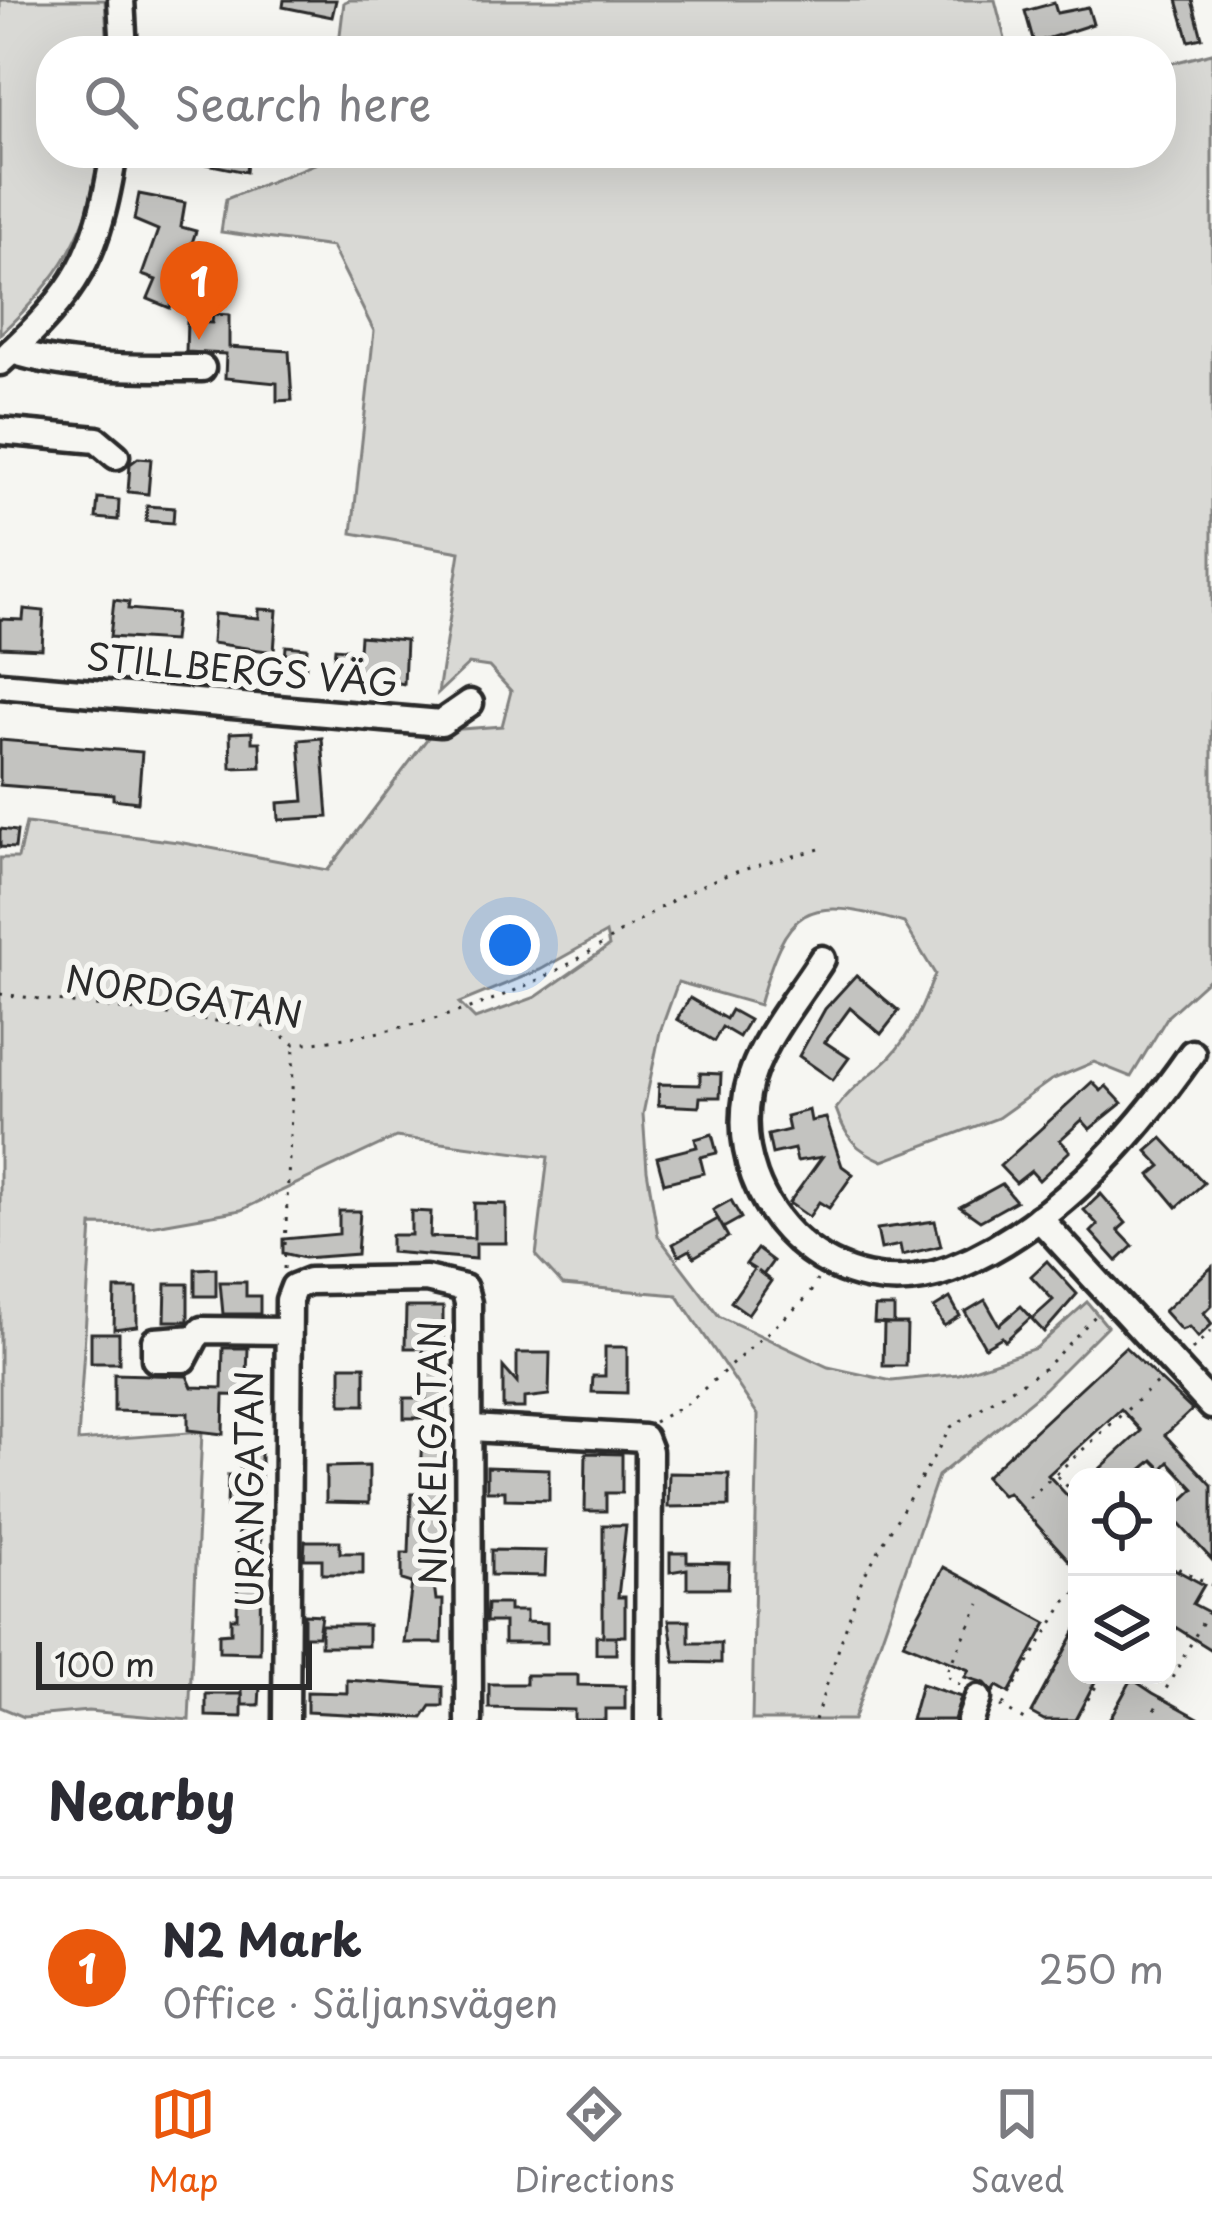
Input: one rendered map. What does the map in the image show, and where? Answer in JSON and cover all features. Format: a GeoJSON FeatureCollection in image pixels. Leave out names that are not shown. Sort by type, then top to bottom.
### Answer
{"type":"FeatureCollection","features":[{"type":"Feature","properties":{"kind":"street"},"geometry":{"type":"LineString","coordinates":[[121,0],[123,36]]}},
{"type":"Feature","properties":{"kind":"street"},"geometry":{"type":"LineString","coordinates":[[6,356],[83,273],[104,219],[112,168]]}},
{"type":"Feature","properties":{"kind":"street"},"geometry":{"type":"LineString","coordinates":[[6,356],[202,368]]}},
{"type":"Feature","properties":{"kind":"street"},"geometry":{"type":"LineString","coordinates":[[0,431],[97,440],[116,456]]}},
{"type":"Feature","properties":{"kind":"street","name":"STILLBERGS VÄG"},"geometry":{"type":"LineString","coordinates":[[0,685],[441,723],[470,703]]}},
{"type":"Feature","properties":{"kind":"street"},"geometry":{"type":"LineString","coordinates":[[822,959],[764,1052],[748,1089],[744,1127],[760,1195],[782,1226],[827,1262],[878,1278],[934,1273],[1001,1244],[1039,1218],[1150,1114],[1192,1053]]}},
{"type":"Feature","properties":{"kind":"street"},"geometry":{"type":"LineString","coordinates":[[1039,1218],[1212,1406]]}},
{"type":"Feature","properties":{"kind":"street","name":"NICKELGATAN"},"geometry":{"type":"LineString","coordinates":[[294,1287],[309,1281],[426,1279],[464,1288],[472,1428],[469,1720]]}},
{"type":"Feature","properties":{"kind":"street","name":"URANGATAN"},"geometry":{"type":"LineString","coordinates":[[286,1720],[287,1330],[294,1287]]}},
{"type":"Feature","properties":{"kind":"street","name":"URANGATAN"},"geometry":{"type":"LineString","coordinates":[[195,1338],[202,1330],[287,1330]]}},
{"type":"Feature","properties":{"kind":"street"},"geometry":{"type":"LineString","coordinates":[[472,1428],[640,1434],[649,1450],[648,1720]]}},
{"type":"Feature","properties":{"kind":"path","name":"NORDGATAN"},"geometry":{"type":"LineString","coordinates":[[0,994],[272,1028],[294,1044],[367,1038],[474,1007],[551,974],[649,911],[713,880],[823,848]]}},
{"type":"Feature","properties":{"kind":"path"},"geometry":{"type":"LineString","coordinates":[[294,1044],[281,1264],[294,1287]]}},
{"type":"Feature","properties":{"kind":"path"},"geometry":{"type":"LineString","coordinates":[[640,1434],[687,1404],[808,1297],[827,1262]]}},
{"type":"Feature","properties":{"kind":"path"},"geometry":{"type":"LineString","coordinates":[[815,1720],[848,1611],[951,1427],[1045,1368],[1112,1298]]}},
{"type":"Feature","properties":{"kind":"path"},"geometry":{"type":"LineString","coordinates":[[1029,1498],[1212,1330]]}},
{"type":"Feature","properties":{"kind":"path"},"geometry":{"type":"LineString","coordinates":[[1056,1474],[1068,1487]]}},
{"type":"Feature","properties":{"kind":"path"},"geometry":{"type":"LineString","coordinates":[[1176,1568],[1212,1586]]}},
{"type":"Feature","properties":{"kind":"path"},"geometry":{"type":"LineString","coordinates":[[984,1708],[1068,1600]]}},
{"type":"Feature","properties":{"kind":"path"},"geometry":{"type":"LineString","coordinates":[[980,1604],[945,1675],[984,1708],[1024,1720]]}},
{"type":"Feature","properties":{"kind":"path"},"geometry":{"type":"LineString","coordinates":[[1149,1720],[1212,1605]]}},
{"type":"Feature","properties":{"kind":"path"},"geometry":{"type":"LineString","coordinates":[[1076,1720],[1098,1684]]}},
{"type":"Feature","properties":{"kind":"shaded area"},"geometry":{"type":"Polygon","coordinates":[[[0,0],[105,0],[107,36],[36,36],[36,168],[97,168],[89,207],[68,253],[39,294],[0,334],[0,0]]]}},
{"type":"Feature","properties":{"kind":"shaded area"},"geometry":{"type":"Polygon","coordinates":[[[995,0],[1004,36],[340,36],[344,2],[995,0]]]}},
{"type":"Feature","properties":{"kind":"shaded area"},"geometry":{"type":"Polygon","coordinates":[[[1212,53],[1212,976],[1168,1016],[1131,1077],[1094,1062],[1051,1080],[998,1118],[883,1161],[853,1141],[836,1109],[898,1048],[935,974],[904,923],[843,909],[804,916],[779,947],[759,1005],[678,982],[660,1032],[643,1114],[658,1236],[719,1316],[828,1367],[892,1381],[959,1374],[1036,1348],[1087,1302],[1107,1326],[1037,1396],[938,1476],[853,1720],[752,1720],[758,1415],[677,1295],[563,1285],[536,1256],[548,1157],[396,1137],[241,1210],[150,1226],[92,1225],[78,1441],[202,1432],[189,1720],[88,1711],[24,1717],[0,1707],[0,858],[18,858],[26,823],[178,842],[328,870],[433,731],[502,726],[511,691],[489,667],[469,664],[438,693],[460,552],[352,533],[374,331],[332,247],[221,232],[226,199],[305,168],[1176,168],[1176,62],[1212,53]],[[606,933],[540,970],[459,1003],[475,1019],[536,997],[609,946],[606,933]]]}},
{"type":"Feature","properties":{"kind":"building"},"geometry":{"type":"Polygon","coordinates":[[[284,0],[336,0],[332,17],[283,7],[284,0]]]}},
{"type":"Feature","properties":{"kind":"building"},"geometry":{"type":"Polygon","coordinates":[[[1177,0],[1192,0],[1202,38],[1189,41],[1177,0]]]}},
{"type":"Feature","properties":{"kind":"building"},"geometry":{"type":"Polygon","coordinates":[[[1054,3],[1057,13],[1088,7],[1093,24],[1056,36],[1032,36],[1025,11],[1054,3]]]}},
{"type":"Feature","properties":{"kind":"building"},"geometry":{"type":"Polygon","coordinates":[[[139,194],[185,203],[181,227],[196,231],[170,308],[148,299],[156,280],[142,275],[158,230],[134,220],[139,194]]]}},
{"type":"Feature","properties":{"kind":"building"},"geometry":{"type":"Polygon","coordinates":[[[213,314],[229,315],[229,347],[289,351],[292,400],[277,401],[277,383],[225,378],[226,354],[186,352],[187,322],[212,323],[213,314]]]}},
{"type":"Feature","properties":{"kind":"building"},"geometry":{"type":"Polygon","coordinates":[[[138,458],[151,459],[148,494],[128,492],[130,464],[138,458]]]}},
{"type":"Feature","properties":{"kind":"building"},"geometry":{"type":"Polygon","coordinates":[[[98,498],[119,500],[118,520],[96,518],[98,498]]]}},
{"type":"Feature","properties":{"kind":"building"},"geometry":{"type":"Polygon","coordinates":[[[147,506],[174,508],[173,523],[146,521],[147,506]]]}},
{"type":"Feature","properties":{"kind":"building"},"geometry":{"type":"Polygon","coordinates":[[[114,600],[129,602],[128,609],[176,613],[173,641],[110,637],[114,600]]]}},
{"type":"Feature","properties":{"kind":"building"},"geometry":{"type":"Polygon","coordinates":[[[24,609],[44,611],[42,649],[0,647],[0,619],[23,620],[24,609]]]}},
{"type":"Feature","properties":{"kind":"building"},"geometry":{"type":"Polygon","coordinates":[[[259,609],[277,610],[274,652],[212,643],[214,614],[259,618],[259,609]]]}},
{"type":"Feature","properties":{"kind":"building"},"geometry":{"type":"Polygon","coordinates":[[[360,636],[406,640],[404,684],[333,670],[335,648],[359,650],[360,636]]]}},
{"type":"Feature","properties":{"kind":"building"},"geometry":{"type":"Polygon","coordinates":[[[286,646],[307,648],[305,677],[284,675],[286,646]]]}},
{"type":"Feature","properties":{"kind":"building"},"geometry":{"type":"Polygon","coordinates":[[[252,732],[252,742],[260,742],[261,767],[231,768],[230,733],[252,732]]]}},
{"type":"Feature","properties":{"kind":"building"},"geometry":{"type":"Polygon","coordinates":[[[322,738],[328,817],[279,820],[278,803],[304,801],[299,740],[322,738]]]}},
{"type":"Feature","properties":{"kind":"building"},"geometry":{"type":"Polygon","coordinates":[[[0,740],[142,752],[138,802],[113,799],[113,794],[0,785],[0,740]]]}},
{"type":"Feature","properties":{"kind":"building"},"geometry":{"type":"Polygon","coordinates":[[[0,829],[17,831],[15,848],[0,847],[0,829]]]}},
{"type":"Feature","properties":{"kind":"building"},"geometry":{"type":"Polygon","coordinates":[[[856,975],[899,1011],[881,1034],[850,1008],[825,1042],[849,1058],[833,1080],[799,1056],[825,1009],[856,975]]]}},
{"type":"Feature","properties":{"kind":"building"},"geometry":{"type":"Polygon","coordinates":[[[690,998],[726,1019],[731,1010],[749,1020],[739,1037],[722,1027],[714,1041],[677,1019],[690,998]]]}},
{"type":"Feature","properties":{"kind":"building"},"geometry":{"type":"Polygon","coordinates":[[[700,1073],[721,1074],[720,1097],[700,1097],[699,1107],[658,1105],[659,1084],[700,1085],[700,1073]]]}},
{"type":"Feature","properties":{"kind":"building"},"geometry":{"type":"Polygon","coordinates":[[[1092,1082],[1101,1091],[1106,1086],[1122,1103],[1090,1129],[1082,1120],[1060,1140],[1070,1151],[1039,1180],[1031,1171],[1016,1183],[1000,1166],[1092,1082]]]}},
{"type":"Feature","properties":{"kind":"building"},"geometry":{"type":"Polygon","coordinates":[[[809,1110],[811,1121],[826,1118],[842,1166],[853,1174],[829,1208],[819,1202],[809,1217],[789,1203],[822,1157],[797,1161],[794,1149],[772,1154],[768,1135],[789,1130],[786,1116],[809,1110]]]}},
{"type":"Feature","properties":{"kind":"building"},"geometry":{"type":"Polygon","coordinates":[[[712,1134],[717,1153],[700,1157],[704,1173],[664,1183],[657,1157],[697,1147],[695,1139],[712,1134]]]}},
{"type":"Feature","properties":{"kind":"building"},"geometry":{"type":"Polygon","coordinates":[[[1162,1138],[1204,1183],[1177,1207],[1150,1175],[1161,1166],[1147,1151],[1162,1138]]]}},
{"type":"Feature","properties":{"kind":"building"},"geometry":{"type":"Polygon","coordinates":[[[1002,1184],[1016,1201],[980,1221],[960,1207],[1002,1184]]]}},
{"type":"Feature","properties":{"kind":"building"},"geometry":{"type":"Polygon","coordinates":[[[1101,1194],[1126,1223],[1118,1230],[1133,1246],[1117,1261],[1091,1232],[1098,1225],[1084,1210],[1101,1194]]]}},
{"type":"Feature","properties":{"kind":"building"},"geometry":{"type":"Polygon","coordinates":[[[731,1200],[741,1218],[723,1228],[713,1210],[731,1200]]]}},
{"type":"Feature","properties":{"kind":"building"},"geometry":{"type":"Polygon","coordinates":[[[474,1203],[506,1204],[506,1243],[476,1243],[476,1259],[391,1252],[391,1235],[411,1235],[411,1211],[431,1212],[430,1237],[474,1238],[474,1203]]]}},
{"type":"Feature","properties":{"kind":"building"},"geometry":{"type":"Polygon","coordinates":[[[339,1211],[360,1211],[357,1254],[304,1258],[283,1253],[283,1239],[339,1234],[339,1211]]]}},
{"type":"Feature","properties":{"kind":"building"},"geometry":{"type":"Polygon","coordinates":[[[718,1219],[728,1237],[694,1257],[690,1250],[679,1256],[673,1244],[718,1219]]]}},
{"type":"Feature","properties":{"kind":"building"},"geometry":{"type":"Polygon","coordinates":[[[935,1221],[941,1246],[902,1255],[900,1245],[881,1249],[877,1229],[935,1221]]]}},
{"type":"Feature","properties":{"kind":"building"},"geometry":{"type":"Polygon","coordinates":[[[757,1249],[773,1261],[763,1275],[771,1281],[748,1314],[731,1302],[754,1269],[746,1264],[757,1249]]]}},
{"type":"Feature","properties":{"kind":"building"},"geometry":{"type":"Polygon","coordinates":[[[1047,1261],[1077,1294],[1044,1332],[1032,1319],[1053,1300],[1031,1276],[1047,1261]]]}},
{"type":"Feature","properties":{"kind":"building"},"geometry":{"type":"Polygon","coordinates":[[[1212,1267],[1212,1305],[1204,1313],[1212,1324],[1198,1337],[1189,1327],[1181,1330],[1164,1311],[1212,1267]]]}},
{"type":"Feature","properties":{"kind":"building"},"geometry":{"type":"Polygon","coordinates":[[[216,1268],[216,1296],[195,1296],[195,1269],[216,1268]]]}},
{"type":"Feature","properties":{"kind":"building"},"geometry":{"type":"Polygon","coordinates":[[[220,1282],[246,1282],[246,1296],[260,1296],[260,1314],[223,1314],[220,1282]]]}},
{"type":"Feature","properties":{"kind":"building"},"geometry":{"type":"Polygon","coordinates":[[[166,1284],[188,1284],[188,1321],[165,1321],[166,1284]]]}},
{"type":"Feature","properties":{"kind":"building"},"geometry":{"type":"Polygon","coordinates":[[[115,1289],[137,1289],[137,1326],[114,1329],[115,1289]]]}},
{"type":"Feature","properties":{"kind":"building"},"geometry":{"type":"Polygon","coordinates":[[[950,1298],[960,1316],[944,1326],[934,1308],[950,1298]]]}},
{"type":"Feature","properties":{"kind":"building"},"geometry":{"type":"Polygon","coordinates":[[[985,1300],[999,1325],[1021,1306],[1031,1317],[1005,1341],[1002,1337],[985,1347],[965,1312],[985,1300]]]}},
{"type":"Feature","properties":{"kind":"building"},"geometry":{"type":"Polygon","coordinates":[[[406,1307],[443,1307],[443,1561],[433,1561],[436,1600],[443,1600],[442,1643],[404,1643],[412,1583],[402,1580],[402,1553],[409,1553],[411,1494],[419,1494],[423,1418],[404,1418],[404,1398],[426,1398],[422,1348],[405,1348],[406,1307]]]}},
{"type":"Feature","properties":{"kind":"building"},"geometry":{"type":"Polygon","coordinates":[[[875,1307],[894,1307],[894,1324],[907,1324],[906,1366],[883,1366],[884,1324],[893,1324],[874,1323],[875,1307]]]}},
{"type":"Feature","properties":{"kind":"building"},"geometry":{"type":"Polygon","coordinates":[[[91,1333],[119,1333],[119,1363],[91,1363],[91,1333]]]}},
{"type":"Feature","properties":{"kind":"building"},"geometry":{"type":"Polygon","coordinates":[[[605,1347],[627,1347],[627,1393],[592,1392],[593,1376],[605,1376],[605,1347]]]}},
{"type":"Feature","properties":{"kind":"building"},"geometry":{"type":"Polygon","coordinates":[[[1125,1347],[1192,1410],[1165,1435],[1212,1485],[1212,1560],[1176,1521],[1176,1506],[1194,1489],[1169,1462],[1163,1468],[1153,1460],[1144,1468],[1101,1468],[1141,1431],[1121,1409],[1048,1475],[1068,1496],[1068,1559],[1008,1493],[1002,1495],[985,1477],[1125,1347]]]}},
{"type":"Feature","properties":{"kind":"building"},"geometry":{"type":"Polygon","coordinates":[[[223,1348],[248,1348],[247,1375],[256,1375],[256,1396],[224,1395],[223,1434],[188,1430],[188,1413],[114,1411],[114,1374],[187,1376],[192,1387],[222,1388],[223,1348]]]}},
{"type":"Feature","properties":{"kind":"building"},"geometry":{"type":"Polygon","coordinates":[[[517,1353],[550,1353],[549,1395],[524,1398],[524,1408],[503,1408],[503,1367],[517,1383],[517,1353]]]}},
{"type":"Feature","properties":{"kind":"building"},"geometry":{"type":"Polygon","coordinates":[[[341,1366],[365,1366],[365,1405],[341,1405],[341,1366]]]}},
{"type":"Feature","properties":{"kind":"building"},"geometry":{"type":"Polygon","coordinates":[[[240,1450],[261,1450],[261,1492],[250,1492],[250,1507],[227,1507],[228,1475],[240,1475],[240,1450]]]}},
{"type":"Feature","properties":{"kind":"building"},"geometry":{"type":"Polygon","coordinates":[[[586,1453],[622,1454],[622,1493],[606,1493],[606,1511],[585,1511],[586,1453]]]}},
{"type":"Feature","properties":{"kind":"building"},"geometry":{"type":"Polygon","coordinates":[[[369,1466],[369,1503],[326,1502],[326,1467],[369,1466]]]}},
{"type":"Feature","properties":{"kind":"building"},"geometry":{"type":"Polygon","coordinates":[[[487,1467],[549,1469],[549,1500],[505,1499],[505,1491],[487,1491],[487,1467]]]}},
{"type":"Feature","properties":{"kind":"building"},"geometry":{"type":"Polygon","coordinates":[[[669,1473],[729,1474],[729,1506],[668,1507],[669,1473]]]}},
{"type":"Feature","properties":{"kind":"building"},"geometry":{"type":"Polygon","coordinates":[[[239,1521],[261,1521],[260,1653],[219,1652],[219,1634],[231,1633],[231,1618],[237,1618],[239,1521]]]}},
{"type":"Feature","properties":{"kind":"building"},"geometry":{"type":"Polygon","coordinates":[[[603,1525],[626,1525],[618,1597],[625,1597],[625,1636],[616,1636],[616,1654],[596,1654],[596,1636],[603,1636],[603,1525]]]}},
{"type":"Feature","properties":{"kind":"building"},"geometry":{"type":"Polygon","coordinates":[[[305,1541],[340,1541],[340,1553],[363,1553],[363,1574],[322,1574],[322,1559],[304,1559],[305,1541]]]}},
{"type":"Feature","properties":{"kind":"building"},"geometry":{"type":"Polygon","coordinates":[[[491,1550],[546,1551],[545,1576],[491,1575],[491,1550]]]}},
{"type":"Feature","properties":{"kind":"building"},"geometry":{"type":"Polygon","coordinates":[[[670,1553],[687,1553],[687,1562],[729,1563],[728,1588],[687,1588],[687,1569],[670,1572],[670,1553]]]}},
{"type":"Feature","properties":{"kind":"building"},"geometry":{"type":"Polygon","coordinates":[[[944,1567],[1047,1623],[1009,1693],[997,1686],[993,1692],[985,1683],[965,1677],[969,1670],[903,1643],[944,1567]]]}},
{"type":"Feature","properties":{"kind":"building"},"geometry":{"type":"Polygon","coordinates":[[[1176,1570],[1204,1585],[1193,1604],[1212,1614],[1212,1650],[1176,1628],[1176,1570]]]}},
{"type":"Feature","properties":{"kind":"building"},"geometry":{"type":"Polygon","coordinates":[[[487,1604],[509,1604],[509,1611],[526,1611],[526,1622],[547,1623],[547,1643],[504,1643],[504,1622],[486,1622],[487,1604]]]}},
{"type":"Feature","properties":{"kind":"building"},"geometry":{"type":"Polygon","coordinates":[[[304,1614],[321,1615],[318,1636],[304,1636],[304,1614]]]}},
{"type":"Feature","properties":{"kind":"building"},"geometry":{"type":"Polygon","coordinates":[[[669,1620],[689,1620],[689,1643],[721,1643],[721,1663],[675,1662],[669,1620]]]}},
{"type":"Feature","properties":{"kind":"building"},"geometry":{"type":"Polygon","coordinates":[[[321,1625],[368,1625],[368,1646],[321,1646],[321,1625]]]}},
{"type":"Feature","properties":{"kind":"building"},"geometry":{"type":"Polygon","coordinates":[[[1068,1645],[1068,1684],[1094,1684],[1075,1720],[1044,1720],[1031,1713],[1068,1645]]]}},
{"type":"Feature","properties":{"kind":"building"},"geometry":{"type":"Polygon","coordinates":[[[526,1675],[578,1675],[578,1685],[625,1686],[625,1709],[605,1709],[605,1720],[574,1720],[574,1710],[489,1708],[489,1684],[526,1684],[526,1675]]]}},
{"type":"Feature","properties":{"kind":"building"},"geometry":{"type":"Polygon","coordinates":[[[347,1680],[443,1687],[443,1706],[431,1706],[423,1718],[307,1712],[307,1692],[347,1693],[347,1680]]]}},
{"type":"Feature","properties":{"kind":"building"},"geometry":{"type":"Polygon","coordinates":[[[921,1684],[961,1697],[954,1720],[911,1720],[921,1684]]]}},
{"type":"Feature","properties":{"kind":"building"},"geometry":{"type":"Polygon","coordinates":[[[1129,1684],[1140,1684],[1202,1720],[1109,1720],[1129,1684]]]}},
{"type":"Feature","properties":{"kind":"building"},"geometry":{"type":"Polygon","coordinates":[[[242,1687],[260,1687],[259,1705],[242,1705],[242,1687]]]}},
{"type":"Feature","properties":{"kind":"building"},"geometry":{"type":"Polygon","coordinates":[[[206,1694],[242,1694],[242,1717],[206,1716],[206,1694]]]}},
{"type":"Feature","properties":{"kind":"place","name":"N2 Mark"},"geometry":{"type":"Point","coordinates":[199,340]}}]}
